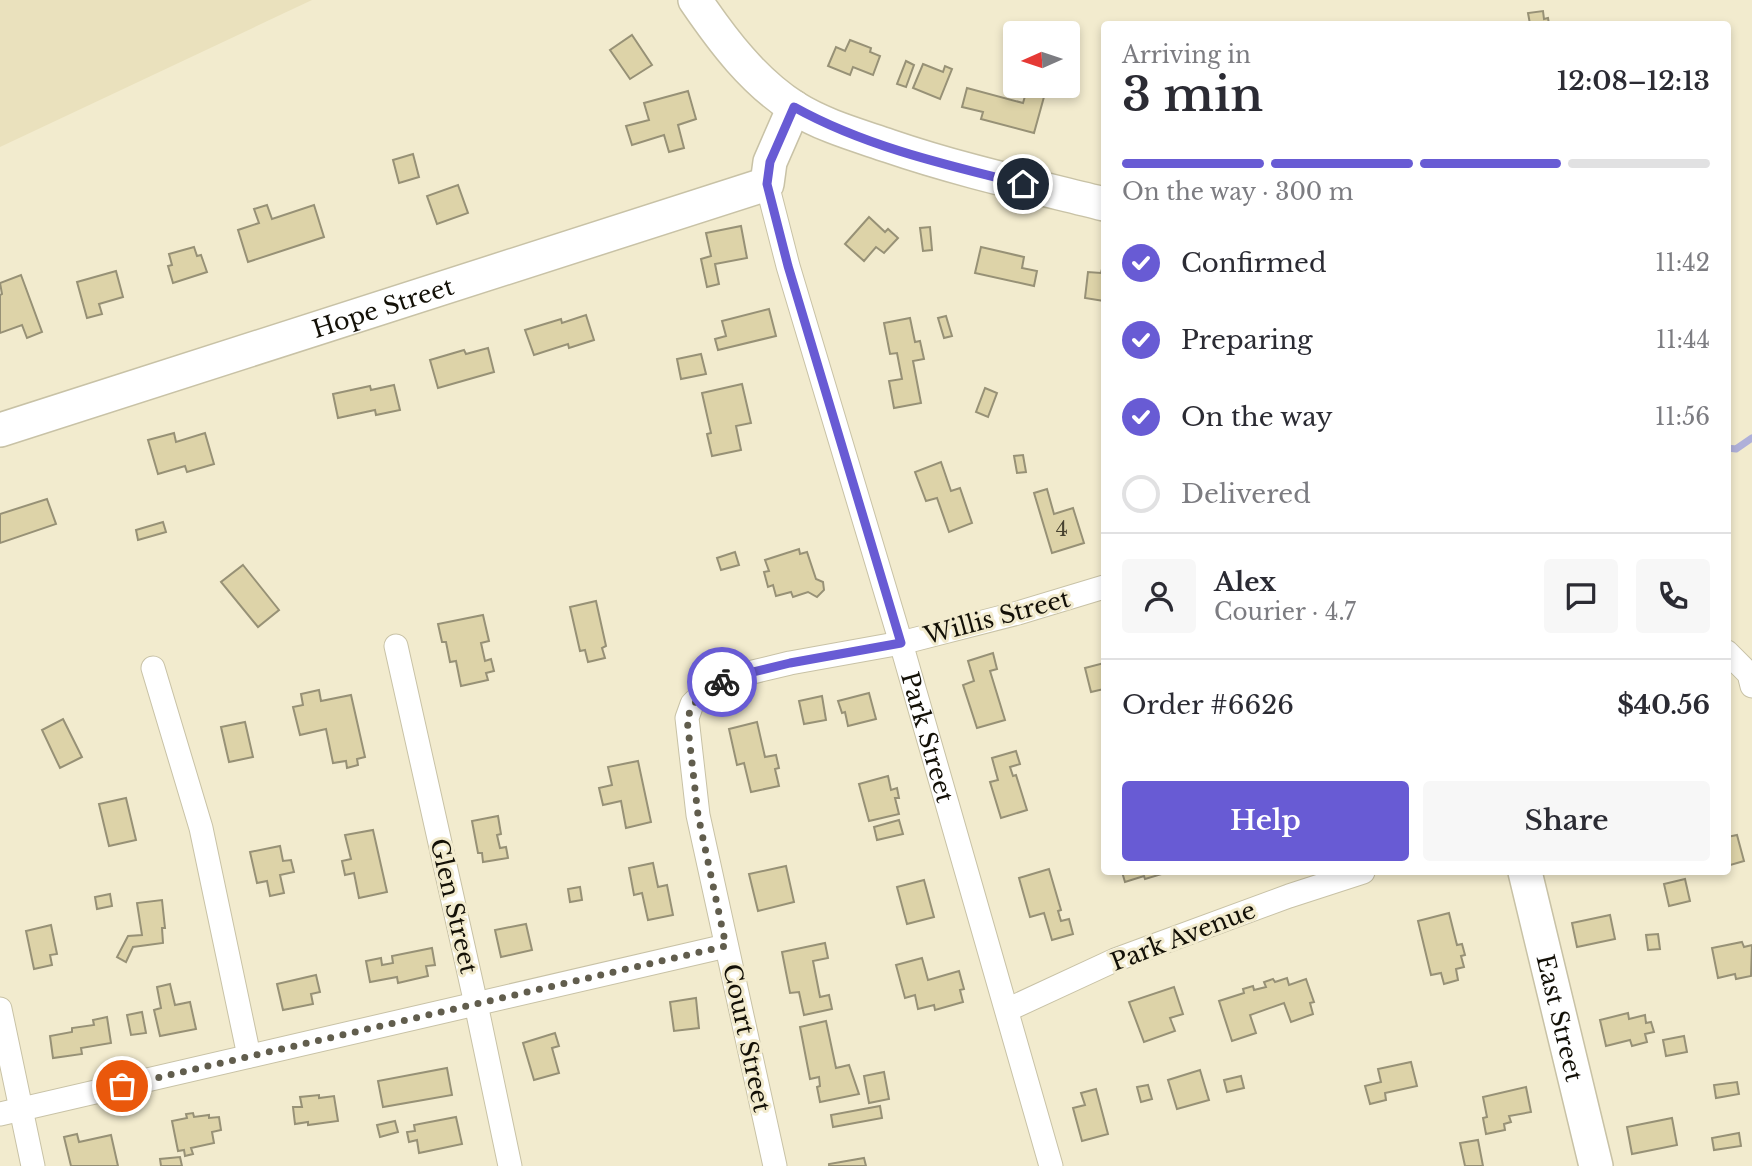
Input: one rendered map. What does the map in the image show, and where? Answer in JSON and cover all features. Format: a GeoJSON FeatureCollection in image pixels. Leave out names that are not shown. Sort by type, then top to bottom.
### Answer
{"type":"FeatureCollection","features":[{"type":"Feature","properties":{"kind":"main road"},"geometry":{"type":"LineString","coordinates":[[695,0],[737,57],[765,84],[794,107],[841,131],[968,171],[1101,203]]}},
{"type":"Feature","properties":{"kind":"main road","name":"Park Street"},"geometry":{"type":"LineString","coordinates":[[767,184],[770,162],[794,107]]}},
{"type":"Feature","properties":{"kind":"main road","name":"Hope Street"},"geometry":{"type":"LineString","coordinates":[[0,430],[767,184]]}},
{"type":"Feature","properties":{"kind":"main road","name":"East Street"},"geometry":{"type":"LineString","coordinates":[[1526,875],[1596,1166]]}},
{"type":"Feature","properties":{"kind":"street","name":"Park Street"},"geometry":{"type":"LineString","coordinates":[[767,184],[788,266],[901,643],[1051,1166]]}},
{"type":"Feature","properties":{"kind":"street","name":"Willis Street"},"geometry":{"type":"LineString","coordinates":[[692,704],[706,690],[732,677],[790,663],[901,643],[1018,613],[1101,588]]}},
{"type":"Feature","properties":{"kind":"street","name":"Glen Street"},"geometry":{"type":"LineString","coordinates":[[396,646],[510,1166]]}},
{"type":"Feature","properties":{"kind":"street"},"geometry":{"type":"LineString","coordinates":[[1731,656],[1748,674],[1752,686]]}},
{"type":"Feature","properties":{"kind":"street"},"geometry":{"type":"LineString","coordinates":[[153,667],[201,828],[249,1056]]}},
{"type":"Feature","properties":{"kind":"street","name":"Court Street"},"geometry":{"type":"LineString","coordinates":[[692,704],[687,719],[698,815],[775,1166]]}},
{"type":"Feature","properties":{"kind":"street","name":"Park Avenue"},"geometry":{"type":"LineString","coordinates":[[1007,1010],[1115,960],[1354,875]]}},
{"type":"Feature","properties":{"kind":"street"},"geometry":{"type":"LineString","coordinates":[[10,1112],[726,946]]}},
{"type":"Feature","properties":{"kind":"street"},"geometry":{"type":"LineString","coordinates":[[0,1009],[10,1112],[33,1166]]}},
{"type":"Feature","properties":{"kind":"shaded area"},"geometry":{"type":"Polygon","coordinates":[[[0,0],[312,0],[0,147],[0,0]]]}},
{"type":"Feature","properties":{"kind":"building"},"geometry":{"type":"Polygon","coordinates":[[[1543,11],[1544,19],[1548,18],[1548,21],[1529,21],[1528,13],[1543,11]]]}},
{"type":"Feature","properties":{"kind":"building"},"geometry":{"type":"Polygon","coordinates":[[[632,35],[652,65],[630,79],[610,50],[632,35]]]}},
{"type":"Feature","properties":{"kind":"building"},"geometry":{"type":"Polygon","coordinates":[[[850,40],[871,48],[870,52],[880,56],[873,75],[853,67],[850,75],[828,66],[836,47],[845,51],[850,40]]]}},
{"type":"Feature","properties":{"kind":"building"},"geometry":{"type":"Polygon","coordinates":[[[906,61],[914,65],[906,87],[897,84],[906,61]]]}},
{"type":"Feature","properties":{"kind":"building"},"geometry":{"type":"Polygon","coordinates":[[[923,64],[943,72],[945,66],[952,69],[940,99],[913,88],[923,64]]]}},
{"type":"Feature","properties":{"kind":"building"},"geometry":{"type":"Polygon","coordinates":[[[967,88],[1023,103],[1024,98],[1044,98],[1034,133],[981,119],[983,112],[962,107],[967,88]]]}},
{"type":"Feature","properties":{"kind":"building"},"geometry":{"type":"Polygon","coordinates":[[[688,91],[696,119],[678,125],[684,148],[669,152],[664,135],[632,145],[626,126],[649,120],[644,103],[688,91]]]}},
{"type":"Feature","properties":{"kind":"building"},"geometry":{"type":"Polygon","coordinates":[[[413,154],[419,177],[399,183],[393,160],[413,154]]]}},
{"type":"Feature","properties":{"kind":"building"},"geometry":{"type":"Polygon","coordinates":[[[458,185],[468,213],[437,224],[427,196],[458,185]]]}},
{"type":"Feature","properties":{"kind":"building"},"geometry":{"type":"Polygon","coordinates":[[[267,205],[272,219],[314,205],[324,237],[248,262],[238,230],[259,223],[254,209],[267,205]]]}},
{"type":"Feature","properties":{"kind":"building"},"geometry":{"type":"Polygon","coordinates":[[[869,217],[885,232],[888,229],[898,238],[884,253],[876,247],[864,261],[845,244],[869,217]]]}},
{"type":"Feature","properties":{"kind":"building"},"geometry":{"type":"Polygon","coordinates":[[[741,226],[747,258],[715,264],[719,284],[707,287],[701,259],[711,256],[706,233],[741,226]]]}},
{"type":"Feature","properties":{"kind":"building"},"geometry":{"type":"Polygon","coordinates":[[[930,227],[932,250],[923,251],[920,228],[930,227]]]}},
{"type":"Feature","properties":{"kind":"building"},"geometry":{"type":"Polygon","coordinates":[[[194,247],[197,256],[201,255],[207,272],[173,283],[168,266],[172,265],[169,254],[194,247]]]}},
{"type":"Feature","properties":{"kind":"building"},"geometry":{"type":"Polygon","coordinates":[[[981,247],[1024,257],[1022,268],[1037,271],[1034,286],[975,273],[981,247]]]}},
{"type":"Feature","properties":{"kind":"building"},"geometry":{"type":"Polygon","coordinates":[[[116,271],[123,297],[99,304],[102,314],[87,318],[77,282],[116,271]]]}},
{"type":"Feature","properties":{"kind":"building"},"geometry":{"type":"Polygon","coordinates":[[[1088,272],[1101,273],[1101,301],[1085,298],[1088,272]]]}},
{"type":"Feature","properties":{"kind":"building"},"geometry":{"type":"Polygon","coordinates":[[[21,275],[42,332],[27,338],[22,325],[0,333],[0,283],[21,275]]]}},
{"type":"Feature","properties":{"kind":"building"},"geometry":{"type":"Polygon","coordinates":[[[769,309],[776,336],[718,350],[715,339],[726,336],[722,321],[769,309]]]}},
{"type":"Feature","properties":{"kind":"building"},"geometry":{"type":"Polygon","coordinates":[[[586,315],[594,340],[569,348],[568,344],[534,355],[525,330],[586,315]]]}},
{"type":"Feature","properties":{"kind":"building"},"geometry":{"type":"Polygon","coordinates":[[[946,316],[952,336],[944,338],[938,318],[946,316]]]}},
{"type":"Feature","properties":{"kind":"building"},"geometry":{"type":"Polygon","coordinates":[[[910,318],[915,342],[920,341],[924,359],[913,361],[921,403],[894,408],[889,381],[902,379],[897,353],[890,354],[884,323],[910,318]]]}},
{"type":"Feature","properties":{"kind":"building"},"geometry":{"type":"Polygon","coordinates":[[[488,348],[494,372],[438,388],[430,360],[464,350],[466,354],[488,348]]]}},
{"type":"Feature","properties":{"kind":"building"},"geometry":{"type":"Polygon","coordinates":[[[701,354],[706,374],[681,379],[677,359],[701,354]]]}},
{"type":"Feature","properties":{"kind":"building"},"geometry":{"type":"Polygon","coordinates":[[[742,384],[751,423],[736,426],[741,450],[712,456],[707,434],[711,433],[702,393],[742,384]]]}},
{"type":"Feature","properties":{"kind":"building"},"geometry":{"type":"Polygon","coordinates":[[[394,385],[400,410],[376,415],[375,410],[338,418],[333,394],[370,386],[371,390],[394,385]]]}},
{"type":"Feature","properties":{"kind":"building"},"geometry":{"type":"Polygon","coordinates":[[[985,388],[997,393],[988,417],[976,412],[985,388]]]}},
{"type":"Feature","properties":{"kind":"building"},"geometry":{"type":"Polygon","coordinates":[[[174,433],[176,442],[205,433],[214,464],[187,472],[185,466],[158,474],[148,440],[174,433]]]}},
{"type":"Feature","properties":{"kind":"building"},"geometry":{"type":"Polygon","coordinates":[[[1023,455],[1026,472],[1017,473],[1014,456],[1023,455]]]}},
{"type":"Feature","properties":{"kind":"building"},"geometry":{"type":"Polygon","coordinates":[[[941,462],[951,491],[960,488],[972,523],[949,532],[937,498],[926,501],[915,472],[941,462]]]}},
{"type":"Feature","properties":{"kind":"building"},"geometry":{"type":"Polygon","coordinates":[[[1047,489],[1054,514],[1073,508],[1084,543],[1052,553],[1034,493],[1047,489]]]}},
{"type":"Feature","properties":{"kind":"building"},"geometry":{"type":"Polygon","coordinates":[[[47,499],[56,524],[0,543],[0,514],[47,499]]]}},
{"type":"Feature","properties":{"kind":"building"},"geometry":{"type":"Polygon","coordinates":[[[163,522],[166,532],[138,540],[136,530],[163,522]]]}},
{"type":"Feature","properties":{"kind":"building"},"geometry":{"type":"Polygon","coordinates":[[[799,549],[800,554],[807,552],[816,579],[823,582],[824,590],[817,597],[808,592],[793,597],[791,592],[776,596],[773,585],[768,587],[764,572],[769,571],[765,560],[799,549]]]}},
{"type":"Feature","properties":{"kind":"building"},"geometry":{"type":"Polygon","coordinates":[[[735,552],[739,565],[721,570],[717,558],[735,552]]]}},
{"type":"Feature","properties":{"kind":"building"},"geometry":{"type":"Polygon","coordinates":[[[243,565],[279,610],[258,627],[221,582],[243,565]]]}},
{"type":"Feature","properties":{"kind":"building"},"geometry":{"type":"Polygon","coordinates":[[[596,601],[606,646],[602,648],[605,658],[588,662],[585,650],[580,651],[570,607],[596,601]]]}},
{"type":"Feature","properties":{"kind":"building"},"geometry":{"type":"Polygon","coordinates":[[[483,615],[489,641],[481,643],[485,661],[491,659],[494,671],[486,673],[488,680],[461,686],[456,661],[450,662],[446,642],[442,642],[438,624],[483,615]]]}},
{"type":"Feature","properties":{"kind":"building"},"geometry":{"type":"Polygon","coordinates":[[[993,653],[997,669],[990,671],[1005,720],[977,728],[963,685],[974,681],[968,661],[993,653]]]}},
{"type":"Feature","properties":{"kind":"building"},"geometry":{"type":"Polygon","coordinates":[[[1101,664],[1101,690],[1091,692],[1085,668],[1101,664]]]}},
{"type":"Feature","properties":{"kind":"building"},"geometry":{"type":"Polygon","coordinates":[[[319,690],[321,701],[351,695],[365,757],[357,759],[358,765],[347,768],[346,761],[333,763],[326,729],[300,735],[293,707],[303,705],[301,694],[319,690]]]}},
{"type":"Feature","properties":{"kind":"building"},"geometry":{"type":"Polygon","coordinates":[[[869,693],[876,719],[848,726],[845,712],[842,713],[838,701],[869,693]]]}},
{"type":"Feature","properties":{"kind":"building"},"geometry":{"type":"Polygon","coordinates":[[[822,696],[826,720],[804,724],[799,701],[822,696]]]}},
{"type":"Feature","properties":{"kind":"building"},"geometry":{"type":"Polygon","coordinates":[[[63,719],[82,757],[60,768],[42,730],[63,719]]]}},
{"type":"Feature","properties":{"kind":"building"},"geometry":{"type":"Polygon","coordinates":[[[245,722],[253,757],[229,762],[221,727],[245,722]]]}},
{"type":"Feature","properties":{"kind":"building"},"geometry":{"type":"Polygon","coordinates":[[[757,722],[765,757],[776,755],[779,768],[775,769],[779,786],[751,792],[744,763],[737,765],[729,729],[757,722]]]}},
{"type":"Feature","properties":{"kind":"building"},"geometry":{"type":"Polygon","coordinates":[[[1016,751],[1020,764],[1010,767],[1013,776],[1016,775],[1027,810],[1001,818],[990,782],[998,780],[992,758],[1016,751]]]}},
{"type":"Feature","properties":{"kind":"building"},"geometry":{"type":"Polygon","coordinates":[[[638,761],[651,822],[626,828],[621,801],[603,805],[599,788],[612,785],[608,767],[638,761]]]}},
{"type":"Feature","properties":{"kind":"building"},"geometry":{"type":"Polygon","coordinates":[[[888,776],[891,790],[897,788],[899,798],[895,798],[899,814],[869,821],[859,784],[888,776]]]}},
{"type":"Feature","properties":{"kind":"building"},"geometry":{"type":"Polygon","coordinates":[[[126,798],[136,840],[109,846],[99,804],[126,798]]]}},
{"type":"Feature","properties":{"kind":"building"},"geometry":{"type":"Polygon","coordinates":[[[498,816],[501,834],[497,835],[500,848],[506,847],[508,858],[483,862],[482,853],[478,853],[472,821],[498,816]]]}},
{"type":"Feature","properties":{"kind":"building"},"geometry":{"type":"Polygon","coordinates":[[[899,820],[903,834],[877,840],[874,827],[899,820]]]}},
{"type":"Feature","properties":{"kind":"building"},"geometry":{"type":"Polygon","coordinates":[[[373,830],[387,892],[359,898],[354,873],[345,875],[342,861],[351,859],[345,835],[373,830]]]}},
{"type":"Feature","properties":{"kind":"building"},"geometry":{"type":"Polygon","coordinates":[[[1737,835],[1744,861],[1731,865],[1731,836],[1737,835]]]}},
{"type":"Feature","properties":{"kind":"building"},"geometry":{"type":"Polygon","coordinates":[[[280,846],[283,861],[291,860],[294,872],[280,875],[284,893],[270,896],[267,881],[257,883],[250,852],[280,846]]]}},
{"type":"Feature","properties":{"kind":"building"},"geometry":{"type":"Polygon","coordinates":[[[653,863],[658,887],[667,885],[673,915],[648,920],[642,893],[634,895],[629,868],[653,863]]]}},
{"type":"Feature","properties":{"kind":"building"},"geometry":{"type":"Polygon","coordinates":[[[786,866],[794,902],[758,911],[749,874],[786,866]]]}},
{"type":"Feature","properties":{"kind":"building"},"geometry":{"type":"Polygon","coordinates":[[[1049,869],[1061,910],[1058,911],[1061,921],[1069,919],[1073,934],[1052,940],[1044,913],[1030,917],[1019,878],[1049,869]]]}},
{"type":"Feature","properties":{"kind":"building"},"geometry":{"type":"Polygon","coordinates":[[[1123,875],[1159,875],[1145,879],[1144,876],[1125,882],[1123,875]]]}},
{"type":"Feature","properties":{"kind":"building"},"geometry":{"type":"Polygon","coordinates":[[[1685,879],[1690,901],[1669,906],[1664,884],[1685,879]]]}},
{"type":"Feature","properties":{"kind":"building"},"geometry":{"type":"Polygon","coordinates":[[[924,880],[934,917],[907,924],[897,887],[924,880]]]}},
{"type":"Feature","properties":{"kind":"building"},"geometry":{"type":"Polygon","coordinates":[[[580,887],[582,900],[570,902],[568,889],[580,887]]]}},
{"type":"Feature","properties":{"kind":"building"},"geometry":{"type":"Polygon","coordinates":[[[110,894],[112,906],[97,909],[95,897],[110,894]]]}},
{"type":"Feature","properties":{"kind":"building"},"geometry":{"type":"Polygon","coordinates":[[[162,900],[165,928],[162,928],[163,943],[133,947],[126,962],[117,957],[128,936],[142,935],[137,903],[162,900]]]}},
{"type":"Feature","properties":{"kind":"building"},"geometry":{"type":"Polygon","coordinates":[[[1449,913],[1457,945],[1462,944],[1465,955],[1461,956],[1464,967],[1456,969],[1458,980],[1444,984],[1441,973],[1431,975],[1418,921],[1449,913]]]}},
{"type":"Feature","properties":{"kind":"building"},"geometry":{"type":"Polygon","coordinates":[[[1610,915],[1615,939],[1577,947],[1572,923],[1610,915]]]}},
{"type":"Feature","properties":{"kind":"building"},"geometry":{"type":"Polygon","coordinates":[[[526,924],[532,950],[501,957],[495,930],[526,924]]]}},
{"type":"Feature","properties":{"kind":"building"},"geometry":{"type":"Polygon","coordinates":[[[51,925],[57,954],[50,955],[52,965],[34,969],[26,931],[51,925]]]}},
{"type":"Feature","properties":{"kind":"building"},"geometry":{"type":"Polygon","coordinates":[[[1658,934],[1660,949],[1648,950],[1646,935],[1658,934]]]}},
{"type":"Feature","properties":{"kind":"building"},"geometry":{"type":"Polygon","coordinates":[[[1742,942],[1744,947],[1752,945],[1751,976],[1736,979],[1735,974],[1718,978],[1712,948],[1742,942]]]}},
{"type":"Feature","properties":{"kind":"building"},"geometry":{"type":"Polygon","coordinates":[[[825,943],[828,958],[813,961],[820,997],[829,995],[832,1009],[804,1015],[799,992],[790,993],[782,952],[825,943]]]}},
{"type":"Feature","properties":{"kind":"building"},"geometry":{"type":"Polygon","coordinates":[[[432,948],[435,965],[426,966],[428,976],[398,983],[397,977],[370,982],[366,961],[381,958],[382,965],[393,963],[392,956],[432,948]]]}},
{"type":"Feature","properties":{"kind":"building"},"geometry":{"type":"Polygon","coordinates":[[[922,958],[928,980],[959,971],[964,989],[960,990],[963,1002],[935,1010],[934,1005],[918,1009],[915,995],[905,998],[896,965],[922,958]]]}},
{"type":"Feature","properties":{"kind":"building"},"geometry":{"type":"Polygon","coordinates":[[[316,975],[320,992],[311,994],[313,1004],[283,1010],[277,984],[316,975]]]}},
{"type":"Feature","properties":{"kind":"building"},"geometry":{"type":"Polygon","coordinates":[[[1287,978],[1289,985],[1306,979],[1314,1002],[1310,1003],[1313,1014],[1291,1022],[1284,1003],[1250,1015],[1256,1033],[1232,1041],[1219,1001],[1244,993],[1243,989],[1253,986],[1254,990],[1266,987],[1264,982],[1287,978]]]}},
{"type":"Feature","properties":{"kind":"building"},"geometry":{"type":"Polygon","coordinates":[[[170,984],[175,1005],[190,1002],[196,1029],[160,1036],[154,1010],[161,1008],[157,987],[170,984]]]}},
{"type":"Feature","properties":{"kind":"building"},"geometry":{"type":"Polygon","coordinates":[[[1174,987],[1183,1014],[1170,1018],[1175,1031],[1144,1042],[1129,1002],[1174,987]]]}},
{"type":"Feature","properties":{"kind":"building"},"geometry":{"type":"Polygon","coordinates":[[[696,998],[699,1028],[674,1031],[670,1002],[696,998]]]}},
{"type":"Feature","properties":{"kind":"building"},"geometry":{"type":"Polygon","coordinates":[[[142,1012],[146,1033],[131,1035],[127,1015],[142,1012]]]}},
{"type":"Feature","properties":{"kind":"building"},"geometry":{"type":"Polygon","coordinates":[[[1628,1013],[1629,1019],[1645,1015],[1646,1023],[1651,1022],[1654,1032],[1645,1034],[1647,1042],[1632,1046],[1630,1040],[1606,1046],[1600,1020],[1628,1013]]]}},
{"type":"Feature","properties":{"kind":"building"},"geometry":{"type":"Polygon","coordinates":[[[107,1017],[111,1043],[81,1048],[82,1054],[53,1058],[50,1036],[72,1032],[72,1028],[94,1025],[93,1020],[107,1017]]]}},
{"type":"Feature","properties":{"kind":"building"},"geometry":{"type":"Polygon","coordinates":[[[826,1021],[836,1068],[849,1065],[859,1094],[820,1102],[817,1087],[820,1086],[819,1077],[810,1079],[800,1027],[826,1021]]]}},
{"type":"Feature","properties":{"kind":"building"},"geometry":{"type":"Polygon","coordinates":[[[555,1033],[559,1046],[552,1048],[559,1073],[534,1080],[523,1043],[555,1033]]]}},
{"type":"Feature","properties":{"kind":"building"},"geometry":{"type":"Polygon","coordinates":[[[1684,1036],[1687,1052],[1666,1056],[1663,1040],[1684,1036]]]}},
{"type":"Feature","properties":{"kind":"building"},"geometry":{"type":"Polygon","coordinates":[[[1411,1062],[1417,1086],[1385,1093],[1386,1100],[1370,1104],[1365,1086],[1381,1082],[1378,1069],[1411,1062]]]}},
{"type":"Feature","properties":{"kind":"building"},"geometry":{"type":"Polygon","coordinates":[[[447,1068],[452,1095],[383,1107],[378,1081],[447,1068]]]}},
{"type":"Feature","properties":{"kind":"building"},"geometry":{"type":"Polygon","coordinates":[[[1200,1070],[1209,1100],[1177,1109],[1168,1080],[1200,1070]]]}},
{"type":"Feature","properties":{"kind":"building"},"geometry":{"type":"Polygon","coordinates":[[[884,1072],[889,1099],[869,1103],[864,1076],[884,1072]]]}},
{"type":"Feature","properties":{"kind":"building"},"geometry":{"type":"Polygon","coordinates":[[[1241,1076],[1244,1088],[1227,1092],[1224,1080],[1241,1076]]]}},
{"type":"Feature","properties":{"kind":"building"},"geometry":{"type":"Polygon","coordinates":[[[1737,1082],[1739,1094],[1716,1098],[1714,1085],[1737,1082]]]}},
{"type":"Feature","properties":{"kind":"building"},"geometry":{"type":"Polygon","coordinates":[[[1148,1085],[1152,1099],[1141,1102],[1137,1087],[1148,1085]]]}},
{"type":"Feature","properties":{"kind":"building"},"geometry":{"type":"Polygon","coordinates":[[[1526,1087],[1531,1112],[1509,1116],[1511,1122],[1504,1124],[1505,1130],[1486,1134],[1483,1118],[1487,1117],[1483,1097],[1526,1087]]]}},
{"type":"Feature","properties":{"kind":"building"},"geometry":{"type":"Polygon","coordinates":[[[1096,1089],[1108,1134],[1082,1141],[1073,1108],[1085,1105],[1081,1093],[1096,1089]]]}},
{"type":"Feature","properties":{"kind":"building"},"geometry":{"type":"Polygon","coordinates":[[[319,1095],[319,1098],[334,1096],[338,1121],[295,1124],[293,1107],[302,1107],[300,1097],[319,1095]]]}},
{"type":"Feature","properties":{"kind":"building"},"geometry":{"type":"Polygon","coordinates":[[[880,1106],[882,1118],[833,1127],[831,1115],[880,1106]]]}},
{"type":"Feature","properties":{"kind":"building"},"geometry":{"type":"Polygon","coordinates":[[[193,1113],[194,1117],[219,1117],[221,1130],[212,1132],[214,1143],[191,1148],[193,1154],[185,1156],[184,1150],[178,1151],[172,1121],[187,1118],[186,1114],[193,1113]]]}},
{"type":"Feature","properties":{"kind":"building"},"geometry":{"type":"Polygon","coordinates":[[[456,1117],[462,1144],[419,1153],[417,1140],[409,1142],[407,1132],[415,1131],[414,1125],[456,1117]]]}},
{"type":"Feature","properties":{"kind":"building"},"geometry":{"type":"Polygon","coordinates":[[[1672,1118],[1677,1145],[1632,1154],[1627,1127],[1672,1118]]]}},
{"type":"Feature","properties":{"kind":"building"},"geometry":{"type":"Polygon","coordinates":[[[395,1121],[398,1132],[380,1137],[377,1125],[395,1121]]]}},
{"type":"Feature","properties":{"kind":"building"},"geometry":{"type":"Polygon","coordinates":[[[1739,1133],[1741,1146],[1714,1150],[1712,1138],[1739,1133]]]}},
{"type":"Feature","properties":{"kind":"building"},"geometry":{"type":"Polygon","coordinates":[[[77,1134],[79,1142],[111,1135],[118,1166],[71,1166],[64,1137],[77,1134]]]}},
{"type":"Feature","properties":{"kind":"building"},"geometry":{"type":"Polygon","coordinates":[[[1478,1140],[1483,1166],[1465,1166],[1460,1143],[1478,1140]]]}},
{"type":"Feature","properties":{"kind":"building"},"geometry":{"type":"Polygon","coordinates":[[[180,1157],[182,1166],[161,1166],[160,1159],[180,1157]]]}},
{"type":"Feature","properties":{"kind":"building"},"geometry":{"type":"Polygon","coordinates":[[[864,1158],[866,1166],[829,1166],[829,1164],[864,1158]]]}},
{"type":"Feature","properties":{"kind":"waterway"},"geometry":{"type":"LineString","coordinates":[[1731,448],[1736,449],[1752,438]]}},
{"type":"Feature","properties":{"kind":"way so far"},"geometry":{"type":"LineString","coordinates":[[122,1086],[726,946],[698,815],[687,719],[692,704],[706,690],[722,682]]}},
{"type":"Feature","properties":{"kind":"route"},"geometry":{"type":"LineString","coordinates":[[722,682],[732,677],[790,663],[901,643],[788,266],[767,184],[770,162],[794,107],[841,131],[968,171],[1023,184]]}}]}
